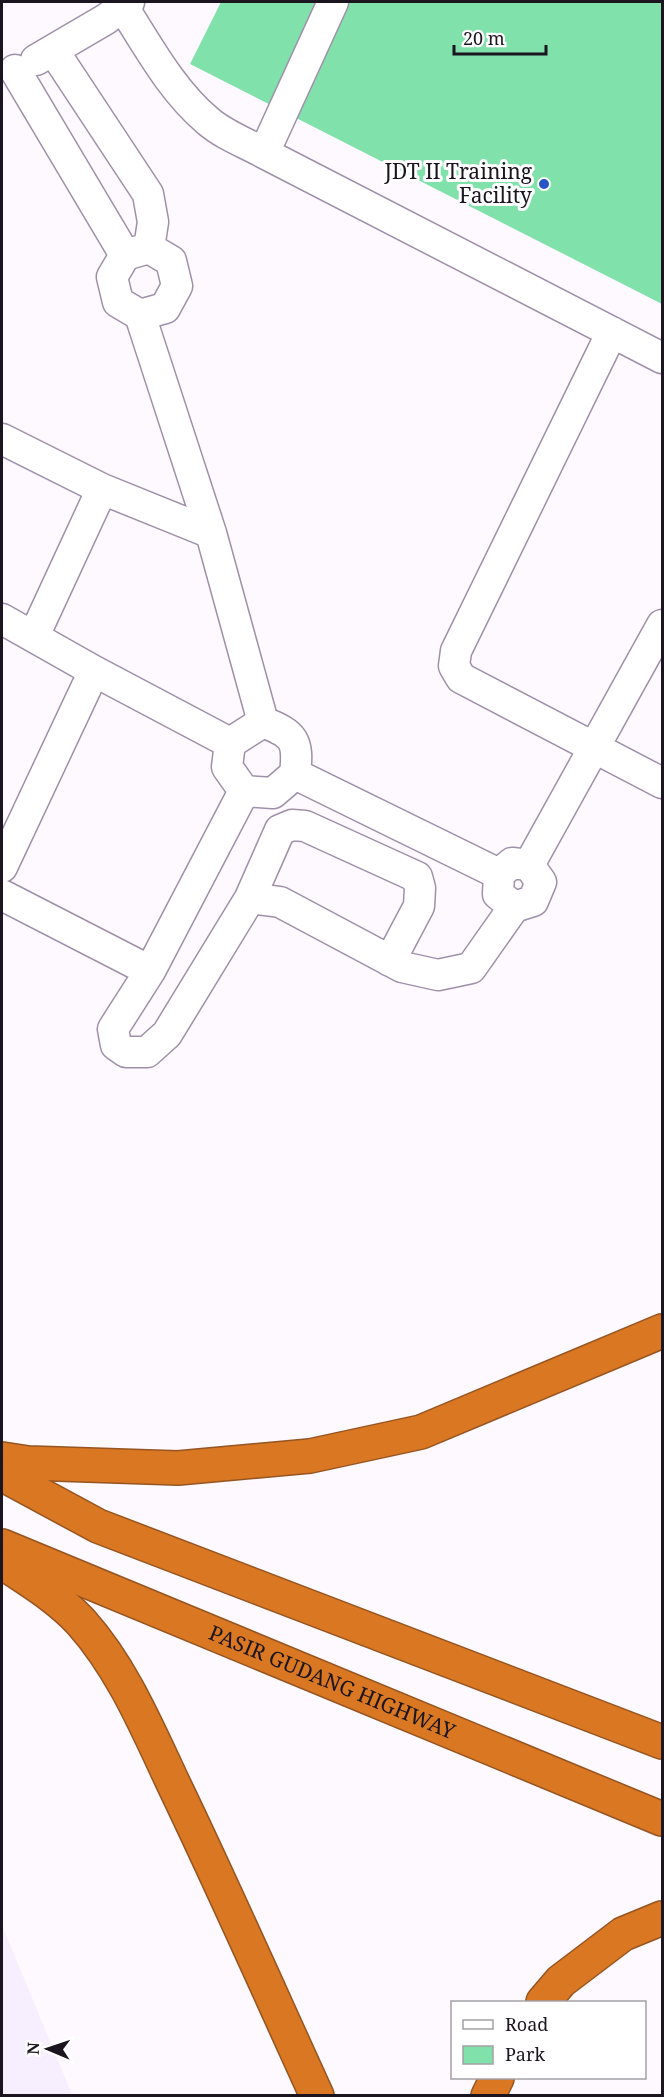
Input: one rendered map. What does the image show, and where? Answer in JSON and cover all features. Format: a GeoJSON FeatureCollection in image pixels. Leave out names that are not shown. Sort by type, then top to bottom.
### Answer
{"type":"FeatureCollection","features":[{"type":"Feature","properties":{"kind":"highway"},"geometry":{"type":"LineString","coordinates":[[2,1458],[28,1463],[178,1468],[310,1456],[421,1432],[663,1331]]}},
{"type":"Feature","properties":{"kind":"highway"},"geometry":{"type":"LineString","coordinates":[[2,1474],[98,1526],[663,1742]]}},
{"type":"Feature","properties":{"kind":"highway","name":"PASIR GUDANG HIGHWAY"},"geometry":{"type":"LineString","coordinates":[[2,1546],[663,1819]]}},
{"type":"Feature","properties":{"kind":"highway"},"geometry":{"type":"LineString","coordinates":[[2,1562],[52,1597],[80,1621],[106,1655],[129,1692],[189,1816],[317,2096]]}},
{"type":"Feature","properties":{"kind":"highway"},"geometry":{"type":"LineString","coordinates":[[544,2001],[561,1981],[622,1934],[663,1918]]}},
{"type":"Feature","properties":{"kind":"highway"},"geometry":{"type":"LineString","coordinates":[[488,2096],[496,2079]]}},
{"type":"Feature","properties":{"kind":"street"},"geometry":{"type":"LineString","coordinates":[[264,153],[333,2]]}},
{"type":"Feature","properties":{"kind":"street"},"geometry":{"type":"LineString","coordinates":[[140,315],[165,308],[177,286],[171,261],[137,251],[8,74],[106,19],[126,4],[161,67],[193,107],[216,127],[663,358]]}},
{"type":"Feature","properties":{"kind":"street"},"geometry":{"type":"LineString","coordinates":[[53,50],[148,194],[153,222],[137,251],[112,277],[118,302],[140,315],[211,533],[263,722]]}},
{"type":"Feature","properties":{"kind":"street"},"geometry":{"type":"LineString","coordinates":[[612,332],[456,651],[454,666],[462,678],[663,783]]}},
{"type":"Feature","properties":{"kind":"street"},"geometry":{"type":"LineString","coordinates":[[2,439],[102,489],[211,533]]}},
{"type":"Feature","properties":{"kind":"street"},"geometry":{"type":"LineString","coordinates":[[34,636],[102,489]]}},
{"type":"Feature","properties":{"kind":"street"},"geometry":{"type":"LineString","coordinates":[[2,619],[230,743]]}},
{"type":"Feature","properties":{"kind":"street"},"geometry":{"type":"LineString","coordinates":[[529,865],[663,624]]}},
{"type":"Feature","properties":{"kind":"street"},"geometry":{"type":"LineString","coordinates":[[2,867],[94,671]]}},
{"type":"Feature","properties":{"kind":"street"},"geometry":{"type":"LineString","coordinates":[[230,743],[263,722]]}},
{"type":"Feature","properties":{"kind":"street"},"geometry":{"type":"LineString","coordinates":[[230,743],[227,767],[244,790],[273,793],[295,774],[297,750],[285,730],[263,722]]}},
{"type":"Feature","properties":{"kind":"street"},"geometry":{"type":"LineString","coordinates":[[295,774],[499,874]]}},
{"type":"Feature","properties":{"kind":"street"},"geometry":{"type":"LineString","coordinates":[[244,790],[150,971],[113,1029],[116,1045],[126,1052],[147,1052],[167,1034],[250,898],[280,830],[292,825],[305,826],[417,877],[420,888],[419,906],[390,961]]}},
{"type":"Feature","properties":{"kind":"street"},"geometry":{"type":"LineString","coordinates":[[250,898],[280,902],[402,967],[438,975],[471,968],[514,907],[533,901],[541,882],[529,865],[512,863],[499,874],[498,894],[514,907]]}},
{"type":"Feature","properties":{"kind":"street"},"geometry":{"type":"LineString","coordinates":[[2,895],[150,971]]}},
{"type":"Feature","properties":{"kind":"shaded area"},"geometry":{"type":"Polygon","coordinates":[[[2,1925],[72,2095],[2,2095],[2,1925]]]}},
{"type":"Feature","properties":{"kind":"green space","name":"JDT II Training Facility"},"geometry":{"type":"Polygon","coordinates":[[[221,2],[662,2],[662,304],[190,64],[221,2]]]}},
{"type":"Feature","properties":{"kind":"place","name":"JDT II Training Facility"},"geometry":{"type":"Point","coordinates":[544,184]}}]}
